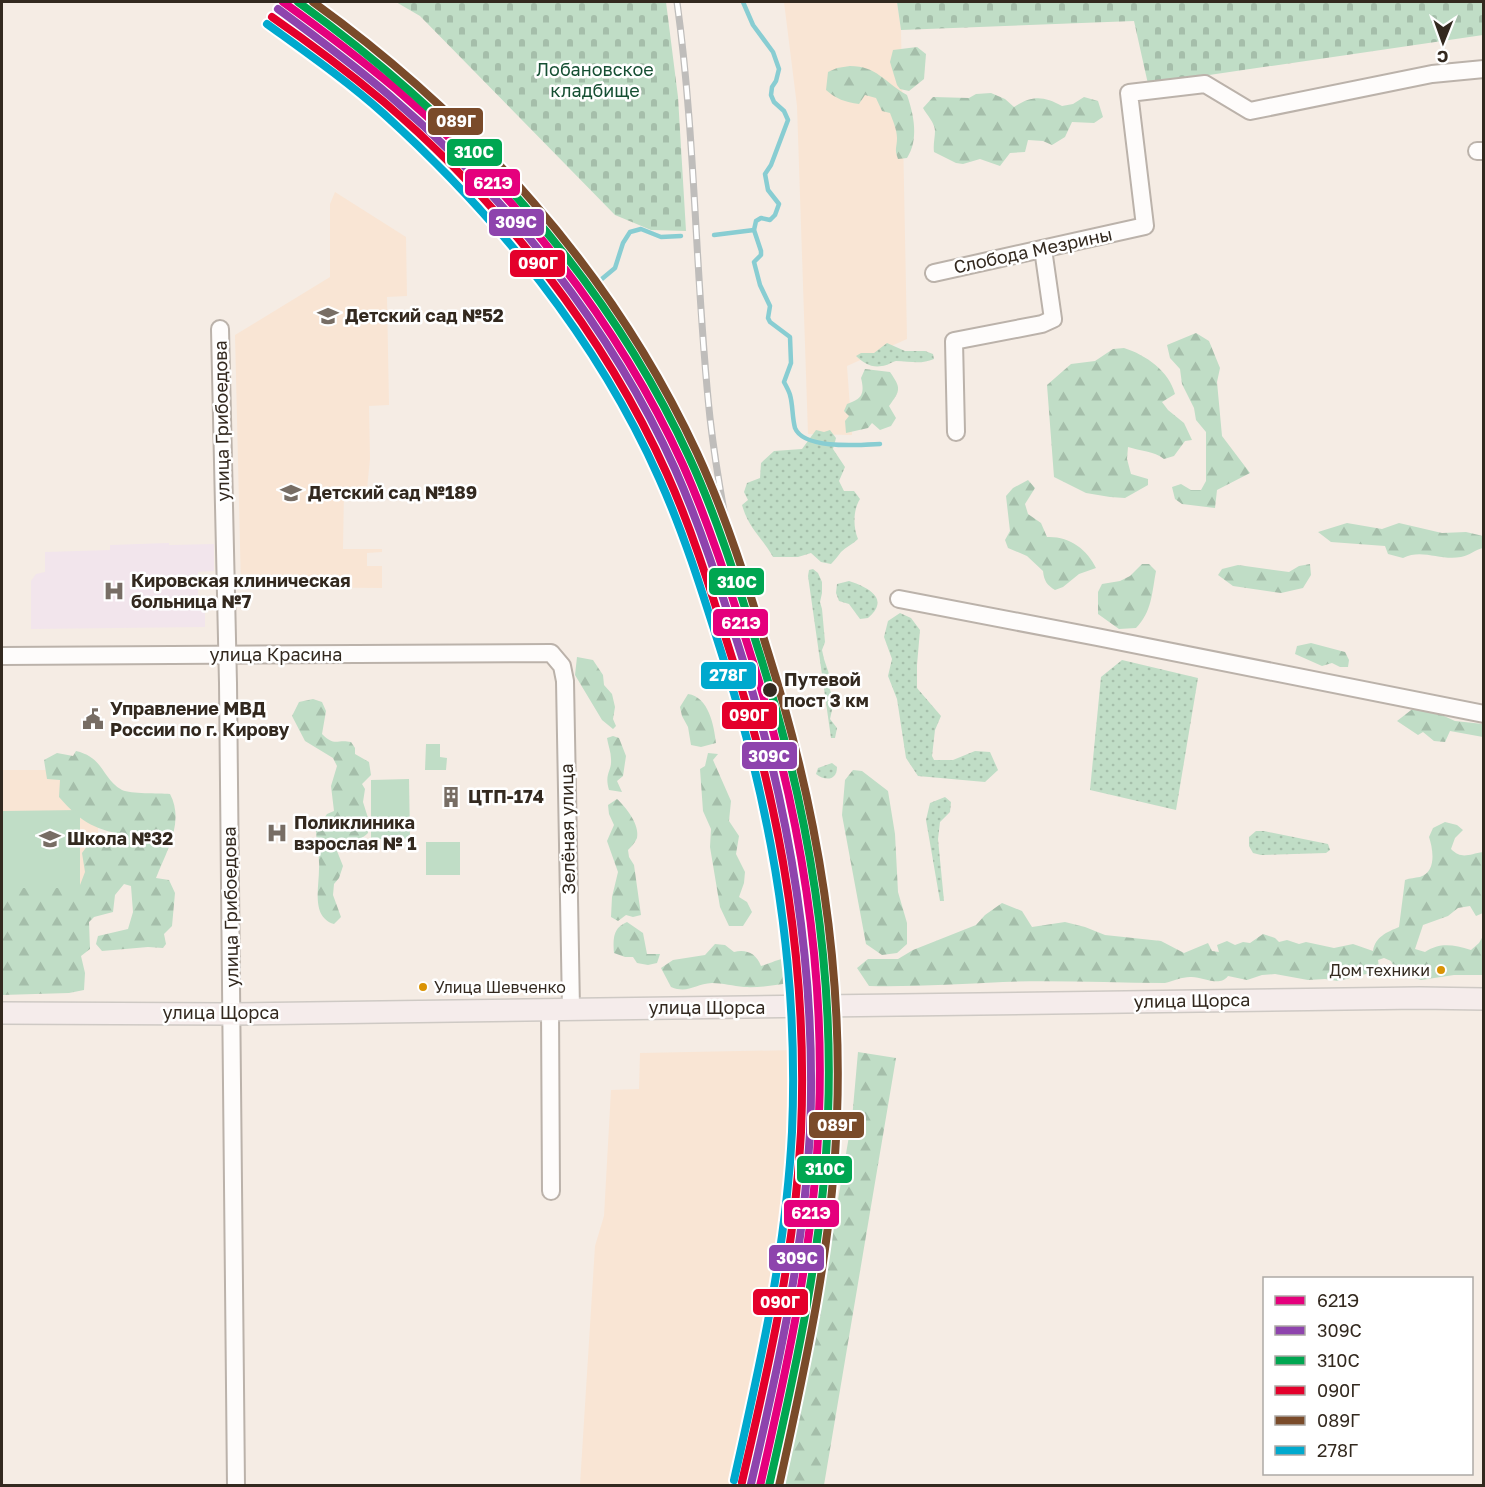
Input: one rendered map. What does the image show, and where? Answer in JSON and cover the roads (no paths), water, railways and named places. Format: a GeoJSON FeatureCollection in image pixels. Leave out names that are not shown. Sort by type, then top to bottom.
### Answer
{"type":"FeatureCollection","features":[{"type":"Feature","properties":{"kind":"main road","name":"улица Щорса"},"geometry":{"type":"LineString","coordinates":[[2,1013],[232,1014],[571,1008],[786,1008],[1420,998],[1484,999]]}},
{"type":"Feature","properties":{"kind":"street","name":"Слобода Мезрины"},"geometry":{"type":"LineString","coordinates":[[934,273],[1145,226],[1129,93],[1205,84],[1250,111],[1432,74],[1484,69]]}},
{"type":"Feature","properties":{"kind":"street"},"geometry":{"type":"LineString","coordinates":[[956,432],[954,341],[1042,324],[1053,319],[1043,249]]}},
{"type":"Feature","properties":{"kind":"street","name":"улица Грибоедова"},"geometry":{"type":"LineString","coordinates":[[220,329],[228,656],[236,1485]]}},
{"type":"Feature","properties":{"kind":"street"},"geometry":{"type":"LineString","coordinates":[[898,599],[1097,636],[1484,714]]}},
{"type":"Feature","properties":{"kind":"street","name":"улица Красина"},"geometry":{"type":"LineString","coordinates":[[2,656],[551,653]]}},
{"type":"Feature","properties":{"kind":"street","name":"Зелёная улица"},"geometry":{"type":"LineString","coordinates":[[551,653],[562,666],[565,681],[571,1008]]}},
{"type":"Feature","properties":{"kind":"street"},"geometry":{"type":"LineString","coordinates":[[550,1009],[551,1191]]}},
{"type":"Feature","properties":{"kind":"waterway"},"geometry":{"type":"LineString","coordinates":[[743,2],[753,25],[773,52],[779,69],[771,95],[788,120],[771,165],[765,174],[768,190],[779,204],[775,215],[770,220],[761,218],[756,221],[754,230],[761,255],[754,262],[760,285],[770,306],[768,318],[790,337],[791,363],[784,382],[791,399],[795,428],[800,435],[821,443],[880,444]]}},
{"type":"Feature","properties":{"kind":"waterway"},"geometry":{"type":"LineString","coordinates":[[597,283],[615,268],[623,243],[630,232],[641,229],[661,237],[681,236]]}},
{"type":"Feature","properties":{"kind":"waterway"},"geometry":{"type":"LineString","coordinates":[[714,235],[754,230]]}},
{"type":"Feature","properties":{"kind":"railway"},"geometry":{"type":"LineString","coordinates":[[677,2],[688,106],[705,366],[715,457],[736,572],[772,725]]}},
{"type":"Feature","properties":{"kind":"place","name":"Детский сад №52"},"geometry":{"type":"Point","coordinates":[328,316]}},
{"type":"Feature","properties":{"kind":"place","name":"Детский сад №189"},"geometry":{"type":"Point","coordinates":[291,493]}},
{"type":"Feature","properties":{"kind":"place","name":"Кировская клиническая больница №7"},"geometry":{"type":"Point","coordinates":[114,591]}},
{"type":"Feature","properties":{"kind":"place","name":"Путевой пост 3 км"},"geometry":{"type":"Point","coordinates":[770,690]}},
{"type":"Feature","properties":{"kind":"place","name":"Управление МВД России по г. Кирову"},"geometry":{"type":"Point","coordinates":[93,719]}},
{"type":"Feature","properties":{"kind":"place","name":"ЦТП-174"},"geometry":{"type":"Point","coordinates":[451,797]}},
{"type":"Feature","properties":{"kind":"place","name":"Поликлиника взрослая № 1"},"geometry":{"type":"Point","coordinates":[277,833]}},
{"type":"Feature","properties":{"kind":"place","name":"Школа №32"},"geometry":{"type":"Point","coordinates":[50,839]}},
{"type":"Feature","properties":{"kind":"place","name":"Дом техники"},"geometry":{"type":"Point","coordinates":[1441,970]}},
{"type":"Feature","properties":{"kind":"place","name":"Улица Шевченко"},"geometry":{"type":"Point","coordinates":[423,987]}},
{"type":"Feature","properties":{"kind":"park label","name":"Лобановское кладбище"},"geometry":{"type":"Point","coordinates":[595,80]}}]}
